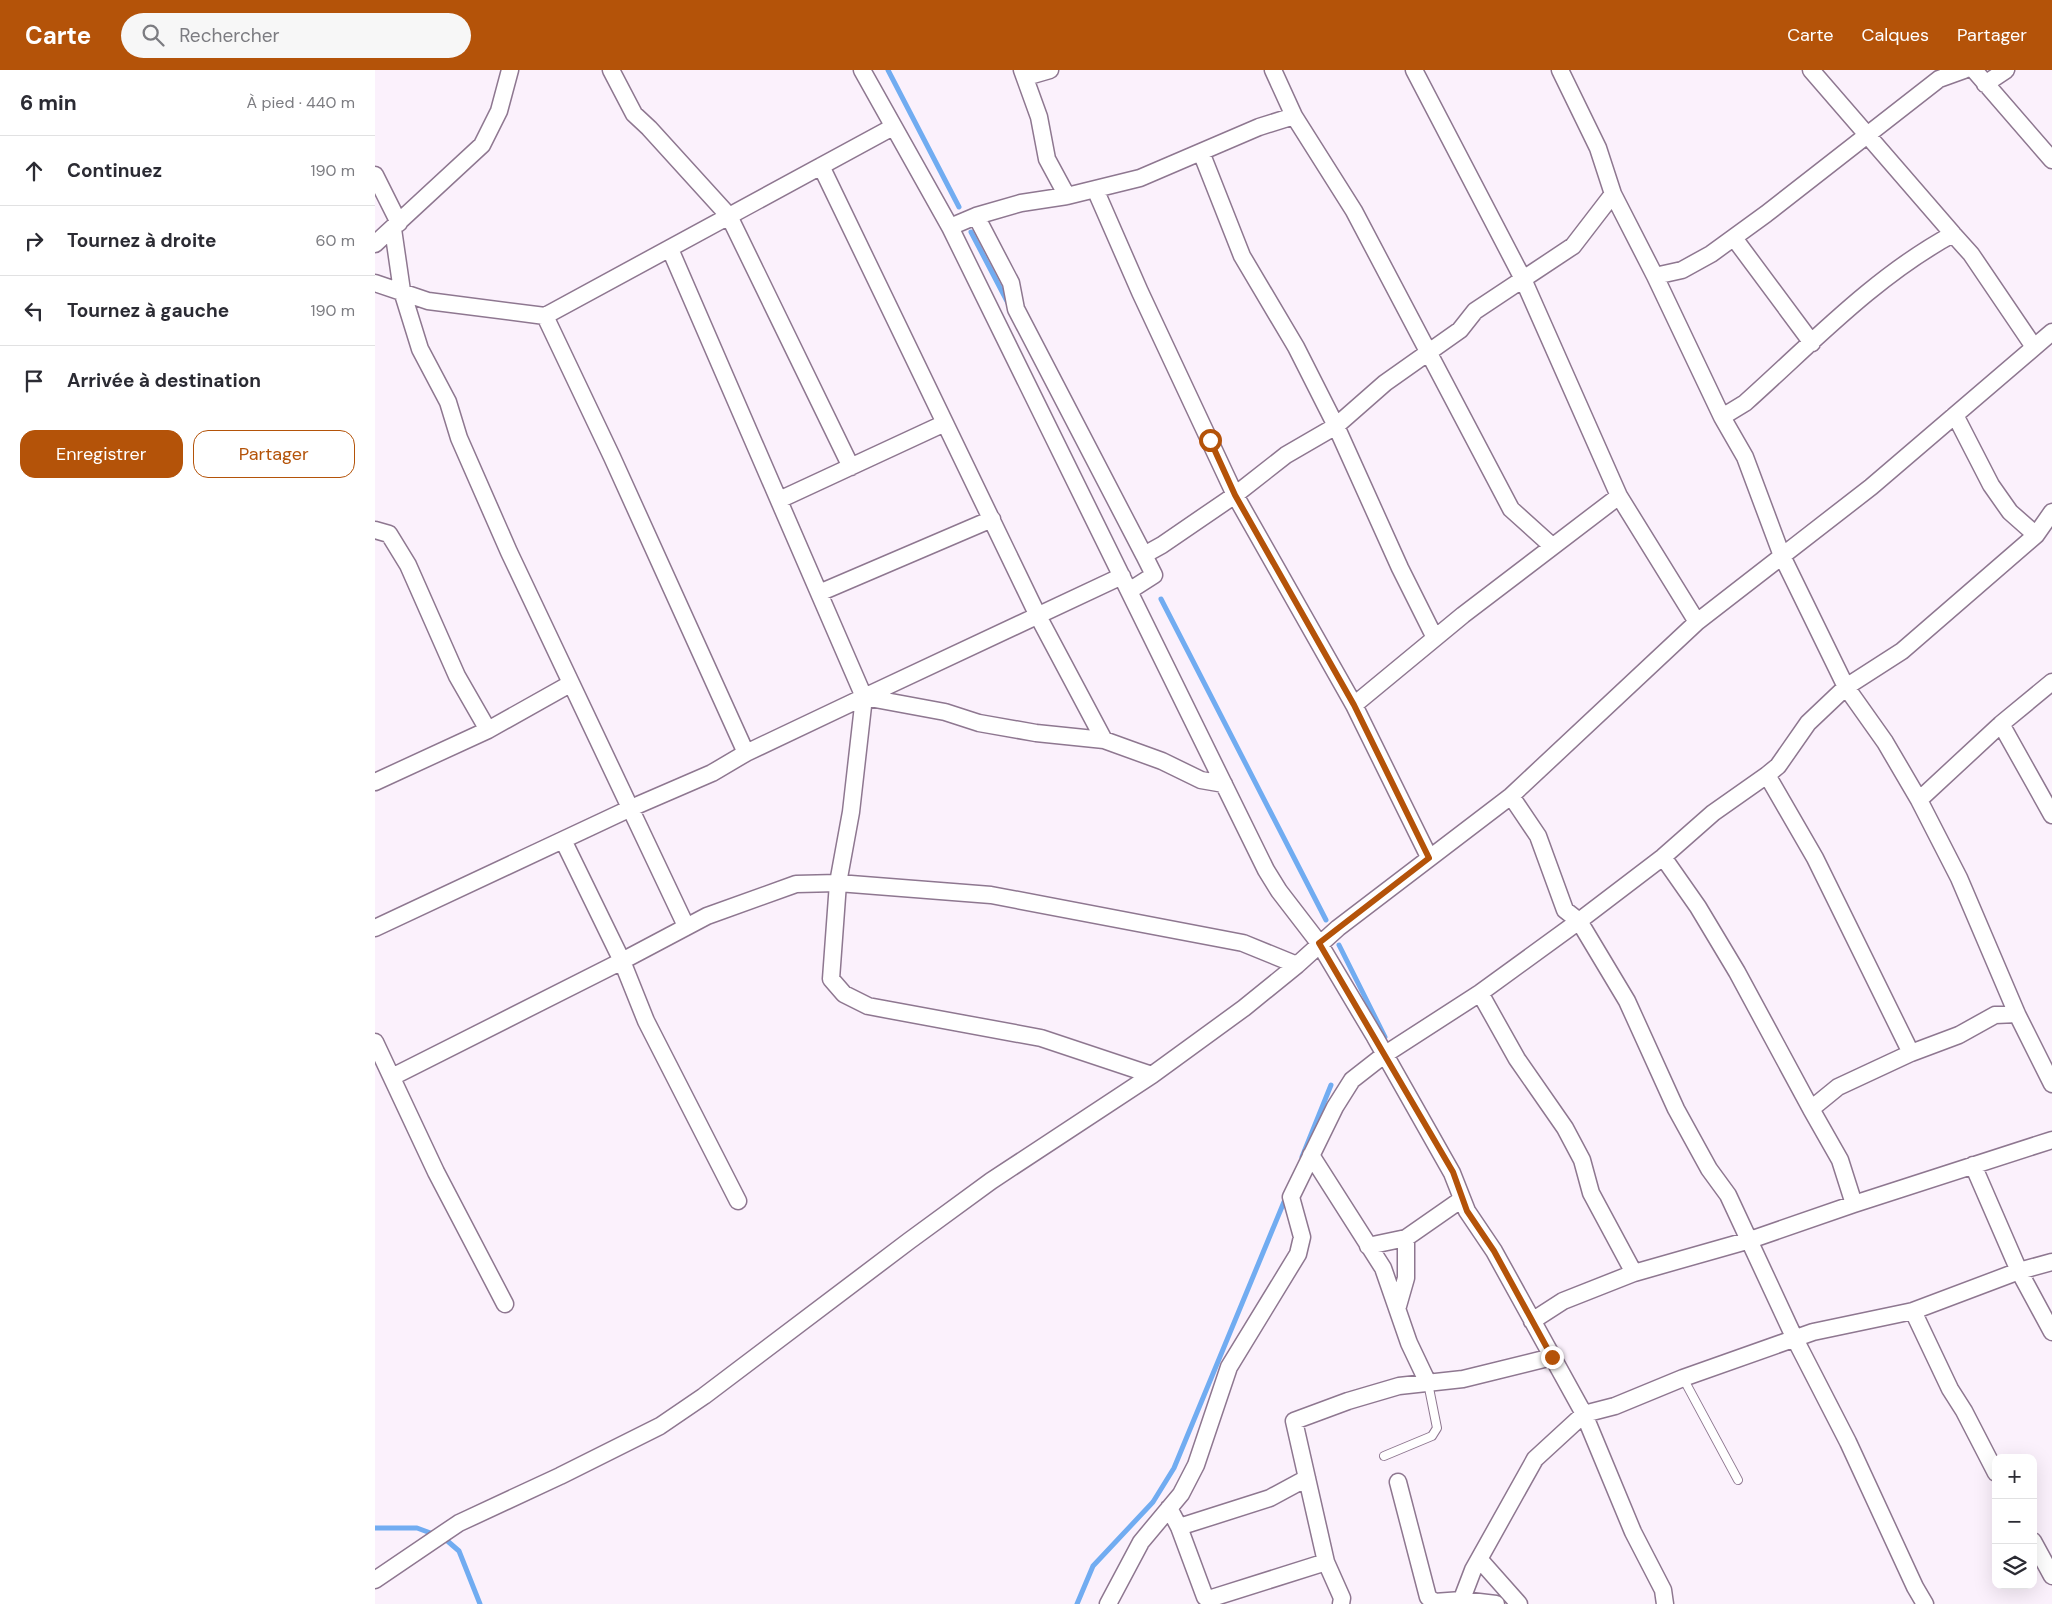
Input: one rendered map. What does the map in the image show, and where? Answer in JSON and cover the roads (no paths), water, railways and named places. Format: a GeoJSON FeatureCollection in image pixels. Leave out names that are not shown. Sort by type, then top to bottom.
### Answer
{"type":"FeatureCollection","features":[{"type":"Feature","properties":{"kind":"street"},"geometry":{"type":"LineString","coordinates":[[375,244],[482,145],[499,111],[510,70]]}},
{"type":"Feature","properties":{"kind":"street"},"geometry":{"type":"LineString","coordinates":[[611,70],[633,114],[649,128],[729,216],[851,467]]}},
{"type":"Feature","properties":{"kind":"street"},"geometry":{"type":"LineString","coordinates":[[862,70],[950,227],[1279,892],[1319,943],[1453,1172],[1462,1199],[1584,1414],[1633,1532],[1663,1590],[1665,1604]]}},
{"type":"Feature","properties":{"kind":"street"},"geometry":{"type":"LineString","coordinates":[[1050,70],[1024,74],[1039,116],[1047,159],[1067,196]]}},
{"type":"Feature","properties":{"kind":"street"},"geometry":{"type":"LineString","coordinates":[[1273,70],[1294,116],[1354,211],[1511,509],[1552,546]]}},
{"type":"Feature","properties":{"kind":"street"},"geometry":{"type":"LineString","coordinates":[[1414,70],[1523,279],[1619,496],[1697,622]]}},
{"type":"Feature","properties":{"kind":"street"},"geometry":{"type":"LineString","coordinates":[[1560,70],[1598,148],[1613,194],[1655,276],[1722,417],[1745,457],[1782,556],[1846,687],[1885,742],[1919,800],[1959,878],[2017,1014],[2052,1084]]}},
{"type":"Feature","properties":{"kind":"street"},"geometry":{"type":"LineString","coordinates":[[1811,70],[1971,254],[2034,347]]}},
{"type":"Feature","properties":{"kind":"street"},"geometry":{"type":"LineString","coordinates":[[1655,276],[1682,270],[1711,254],[1939,79],[1964,70]]}},
{"type":"Feature","properties":{"kind":"street"},"geometry":{"type":"LineString","coordinates":[[1974,70],[1985,84],[2049,149]]}},
{"type":"Feature","properties":{"kind":"street"},"geometry":{"type":"LineString","coordinates":[[1985,84],[2006,70]]}},
{"type":"Feature","properties":{"kind":"street"},"geometry":{"type":"LineString","coordinates":[[950,227],[976,216],[1021,203],[1067,196],[1140,178],[1259,127],[1294,116]]}},
{"type":"Feature","properties":{"kind":"street"},"geometry":{"type":"LineString","coordinates":[[375,283],[428,301],[545,316],[893,127]]}},
{"type":"Feature","properties":{"kind":"street"},"geometry":{"type":"LineString","coordinates":[[1201,152],[1242,256],[1295,348],[1336,426],[1400,568],[1435,638]]}},
{"type":"Feature","properties":{"kind":"street"},"geometry":{"type":"LineString","coordinates":[[821,166],[1038,616],[1104,740]]}},
{"type":"Feature","properties":{"kind":"street"},"geometry":{"type":"LineString","coordinates":[[375,175],[396,226],[402,291],[420,349],[448,402],[459,438],[570,684],[686,926]]}},
{"type":"Feature","properties":{"kind":"street"},"geometry":{"type":"LineString","coordinates":[[1095,189],[1140,292],[1235,495],[1354,705],[1429,858]]}},
{"type":"Feature","properties":{"kind":"street"},"geometry":{"type":"LineString","coordinates":[[1143,555],[1162,545],[1235,495],[1286,455],[1336,426],[1385,383],[1460,330],[1475,311],[1573,246],[1613,194]]}},
{"type":"Feature","properties":{"kind":"street"},"geometry":{"type":"LineString","coordinates":[[976,216],[1011,283],[1017,309],[1155,576],[1129,591]]}},
{"type":"Feature","properties":{"kind":"street"},"geometry":{"type":"LineString","coordinates":[[1722,417],[1745,402],[1871,291],[1931,246],[1953,234]]}},
{"type":"Feature","properties":{"kind":"street"},"geometry":{"type":"LineString","coordinates":[[1734,238],[1812,343]]}},
{"type":"Feature","properties":{"kind":"street"},"geometry":{"type":"LineString","coordinates":[[670,248],[864,697],[851,812],[838,883],[831,979],[844,994],[868,1006],[1041,1038],[1152,1075]]}},
{"type":"Feature","properties":{"kind":"street"},"geometry":{"type":"LineString","coordinates":[[545,316],[613,457],[746,753]]}},
{"type":"Feature","properties":{"kind":"street"},"geometry":{"type":"LineString","coordinates":[[375,1580],[459,1523],[560,1476],[660,1426],[704,1396],[909,1241],[991,1182],[1152,1075],[1244,1008],[1297,965],[1319,943],[1511,796],[1697,622],[1871,487],[2052,332]]}},
{"type":"Feature","properties":{"kind":"street"},"geometry":{"type":"LineString","coordinates":[[1955,415],[1991,485],[2010,512],[2043,533]]}},
{"type":"Feature","properties":{"kind":"street"},"geometry":{"type":"LineString","coordinates":[[779,500],[945,423]]}},
{"type":"Feature","properties":{"kind":"street"},"geometry":{"type":"LineString","coordinates":[[1354,705],[1435,638],[1619,496]]}},
{"type":"Feature","properties":{"kind":"street"},"geometry":{"type":"LineString","coordinates":[[1108,1604],[1141,1542],[1181,1494],[1197,1465],[1229,1367],[1298,1254],[1302,1237],[1291,1198],[1335,1108],[1352,1080],[1384,1055],[1480,993],[1579,921],[1663,858],[1713,813],[1767,775],[1778,766],[1808,723],[1846,687],[1902,651],[2043,533],[2052,512]]}},
{"type":"Feature","properties":{"kind":"street"},"geometry":{"type":"LineString","coordinates":[[819,593],[992,519]]}},
{"type":"Feature","properties":{"kind":"street"},"geometry":{"type":"LineString","coordinates":[[375,530],[389,534],[403,557],[457,676],[488,730]]}},
{"type":"Feature","properties":{"kind":"street"},"geometry":{"type":"LineString","coordinates":[[375,928],[631,808],[712,773],[746,753],[1122,576]]}},
{"type":"Feature","properties":{"kind":"street"},"geometry":{"type":"LineString","coordinates":[[1919,800],[2001,724],[2052,682]]}},
{"type":"Feature","properties":{"kind":"street"},"geometry":{"type":"LineString","coordinates":[[375,782],[488,730],[570,684]]}},
{"type":"Feature","properties":{"kind":"street"},"geometry":{"type":"LineString","coordinates":[[864,697],[945,712],[998,727],[1104,740],[1162,761],[1201,780],[1224,784]]}},
{"type":"Feature","properties":{"kind":"street"},"geometry":{"type":"LineString","coordinates":[[2001,724],[2052,815]]}},
{"type":"Feature","properties":{"kind":"street"},"geometry":{"type":"LineString","coordinates":[[1767,775],[1815,858],[1911,1053]]}},
{"type":"Feature","properties":{"kind":"street"},"geometry":{"type":"LineString","coordinates":[[1511,796],[1538,836],[1565,910],[1579,921],[1627,1001],[1676,1109],[1709,1169],[1728,1195],[1795,1339],[1849,1442],[1915,1588],[1925,1604]]}},
{"type":"Feature","properties":{"kind":"street"},"geometry":{"type":"LineString","coordinates":[[563,840],[622,961],[646,1021],[738,1201]]}},
{"type":"Feature","properties":{"kind":"street"},"geometry":{"type":"LineString","coordinates":[[1663,858],[1698,907],[1737,972],[1840,1160],[1854,1204]]}},
{"type":"Feature","properties":{"kind":"street"},"geometry":{"type":"LineString","coordinates":[[392,1077],[622,961],[686,926],[707,916],[796,884],[838,883],[991,895],[1243,943],[1297,965]]}},
{"type":"Feature","properties":{"kind":"street"},"geometry":{"type":"LineString","coordinates":[[1480,993],[1517,1059],[1565,1128],[1583,1160],[1591,1193],[1634,1273]]}},
{"type":"Feature","properties":{"kind":"street"},"geometry":{"type":"LineString","coordinates":[[1811,1109],[1838,1087],[1911,1053],[1959,1035],[1995,1015],[2017,1014]]}},
{"type":"Feature","properties":{"kind":"street"},"geometry":{"type":"LineString","coordinates":[[375,1042],[436,1172],[505,1304]]}},
{"type":"Feature","properties":{"kind":"street"},"geometry":{"type":"LineString","coordinates":[[1532,1321],[1563,1301],[1634,1273],[1750,1240],[2052,1140]]}},
{"type":"Feature","properties":{"kind":"street"},"geometry":{"type":"LineString","coordinates":[[1311,1155],[1383,1268],[1398,1306],[1409,1343],[1428,1383]]}},
{"type":"Feature","properties":{"kind":"street"},"geometry":{"type":"LineString","coordinates":[[1973,1165],[2019,1271],[2052,1332]]}},
{"type":"Feature","properties":{"kind":"street"},"geometry":{"type":"LineString","coordinates":[[1368,1246],[1406,1238],[1462,1199]]}},
{"type":"Feature","properties":{"kind":"street"},"geometry":{"type":"LineString","coordinates":[[1398,1306],[1406,1278],[1406,1238]]}},
{"type":"Feature","properties":{"kind":"street"},"geometry":{"type":"LineString","coordinates":[[1461,1602],[1479,1560],[1535,1459],[1584,1414],[1615,1406],[1683,1378],[1813,1332],[1913,1311],[2019,1271],[2052,1262]]}},
{"type":"Feature","properties":{"kind":"street"},"geometry":{"type":"LineString","coordinates":[[1913,1311],[1950,1389],[1964,1411],[1992,1465]]}},
{"type":"Feature","properties":{"kind":"street"},"geometry":{"type":"LineString","coordinates":[[1341,1604],[1342,1598],[1326,1562],[1294,1421],[1347,1400],[1399,1386],[1463,1379],[1552,1357]]}},
{"type":"Feature","properties":{"kind":"street"},"geometry":{"type":"LineString","coordinates":[[1179,1527],[1270,1498],[1307,1478]]}},
{"type":"Feature","properties":{"kind":"street"},"geometry":{"type":"LineString","coordinates":[[1398,1482],[1428,1597],[1434,1602],[1496,1604]]}},
{"type":"Feature","properties":{"kind":"street"},"geometry":{"type":"LineString","coordinates":[[1169,1508],[1179,1527],[1206,1600],[1326,1562]]}},
{"type":"Feature","properties":{"kind":"street"},"geometry":{"type":"LineString","coordinates":[[2035,1544],[2052,1576]]}},
{"type":"Feature","properties":{"kind":"street"},"geometry":{"type":"LineString","coordinates":[[1479,1560],[1519,1604]]}},
{"type":"Feature","properties":{"kind":"lane"},"geometry":{"type":"LineString","coordinates":[[1683,1378],[1738,1480]]}},
{"type":"Feature","properties":{"kind":"lane"},"geometry":{"type":"LineString","coordinates":[[1384,1456],[1432,1436],[1437,1428],[1428,1383]]}},
{"type":"Feature","properties":{"kind":"waterway"},"geometry":{"type":"LineString","coordinates":[[888,70],[959,207]]}},
{"type":"Feature","properties":{"kind":"waterway"},"geometry":{"type":"LineString","coordinates":[[971,232],[1008,303]]}},
{"type":"Feature","properties":{"kind":"waterway"},"geometry":{"type":"LineString","coordinates":[[1161,599],[1326,920]]}},
{"type":"Feature","properties":{"kind":"waterway"},"geometry":{"type":"LineString","coordinates":[[1339,945],[1385,1037]]}},
{"type":"Feature","properties":{"kind":"waterway"},"geometry":{"type":"LineString","coordinates":[[1302,1157],[1331,1085]]}},
{"type":"Feature","properties":{"kind":"waterway"},"geometry":{"type":"LineString","coordinates":[[1077,1604],[1093,1566],[1153,1502],[1174,1468],[1286,1197]]}},
{"type":"Feature","properties":{"kind":"waterway"},"geometry":{"type":"LineString","coordinates":[[375,1528],[417,1528],[436,1535]]}},
{"type":"Feature","properties":{"kind":"waterway"},"geometry":{"type":"LineString","coordinates":[[444,1538],[459,1551],[480,1604]]}}]}
